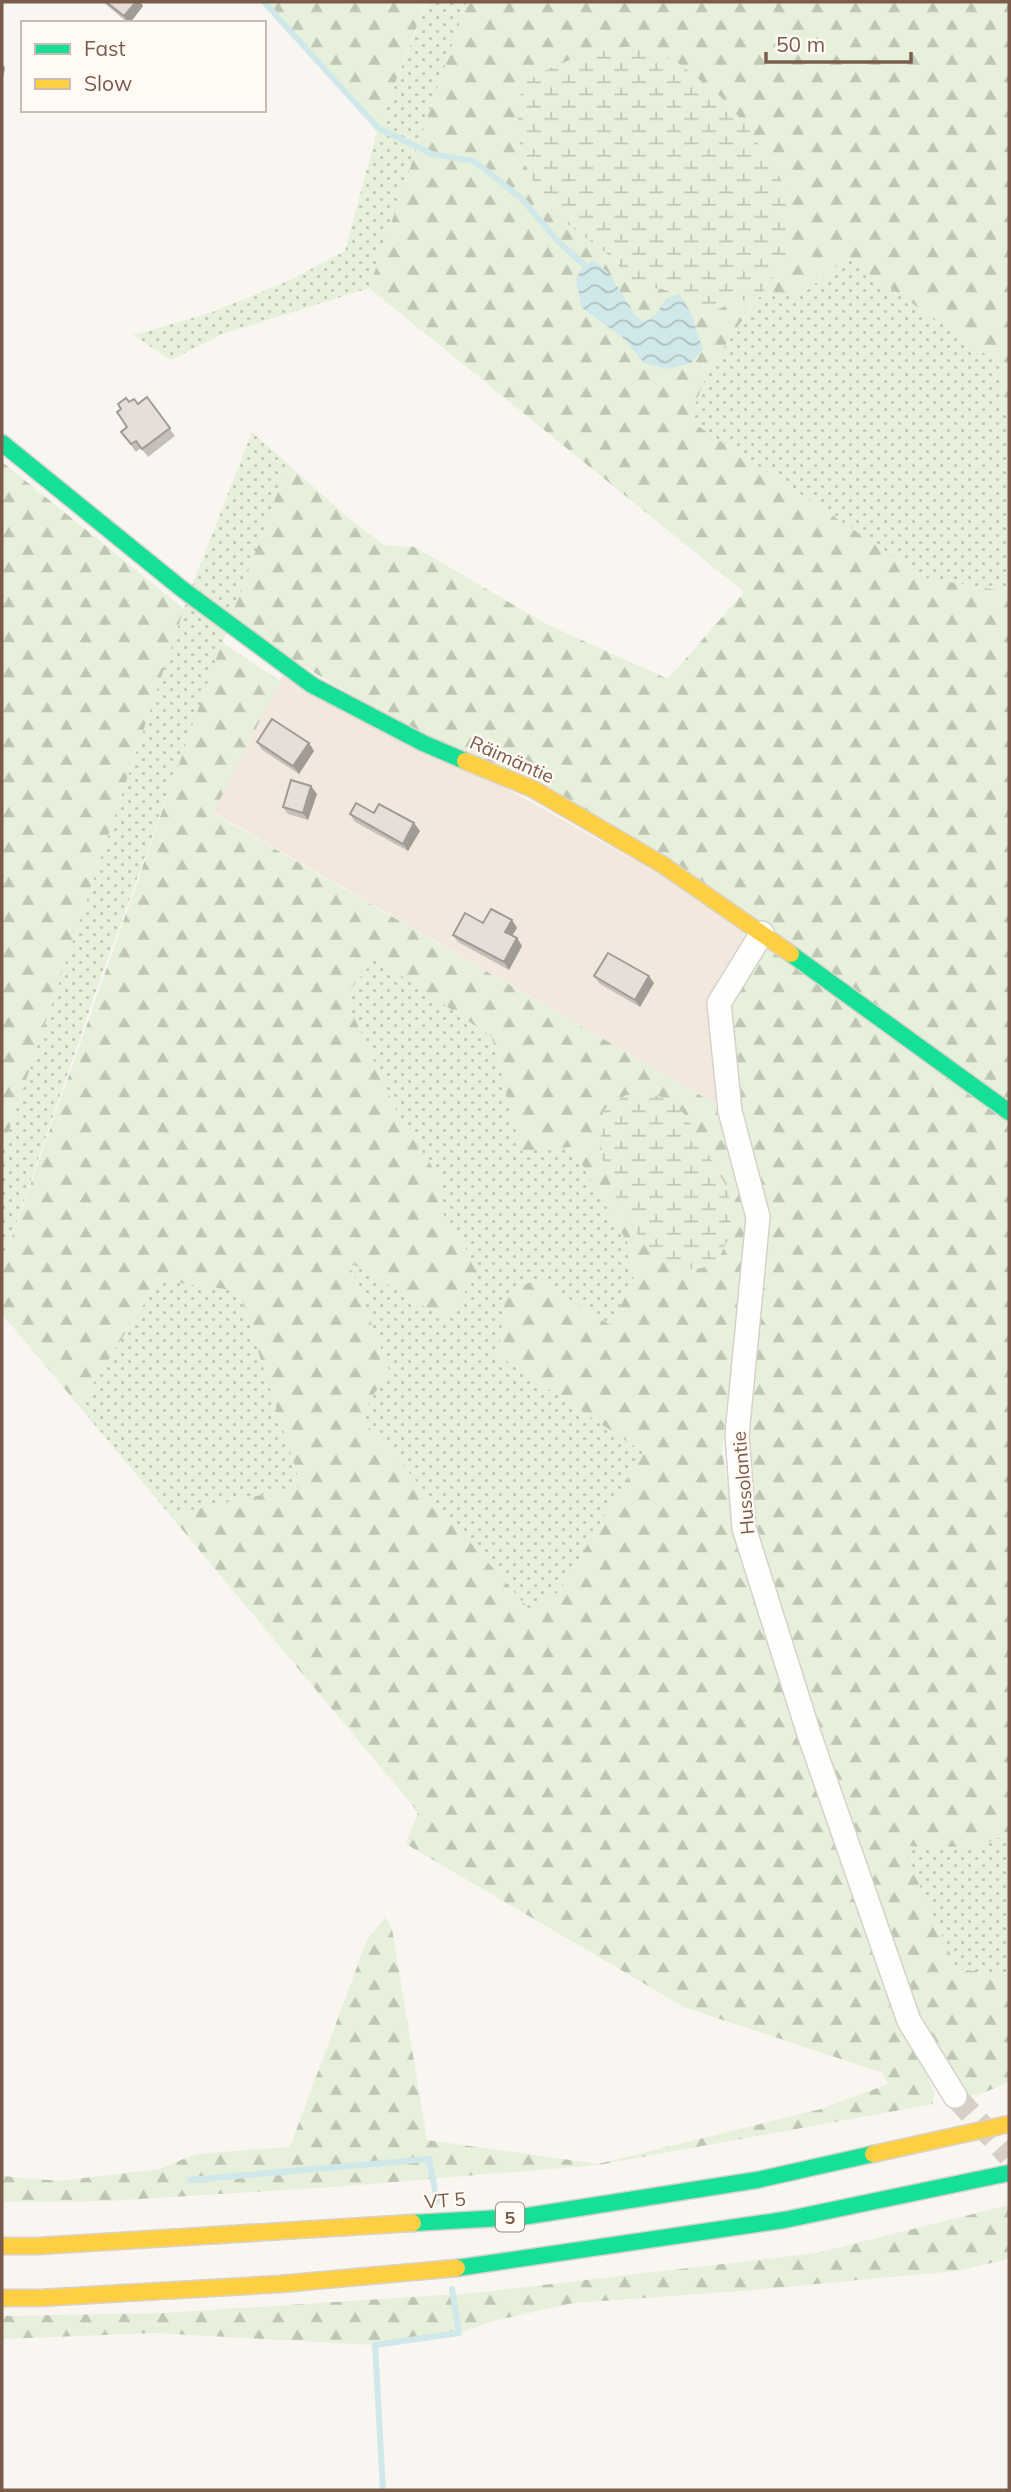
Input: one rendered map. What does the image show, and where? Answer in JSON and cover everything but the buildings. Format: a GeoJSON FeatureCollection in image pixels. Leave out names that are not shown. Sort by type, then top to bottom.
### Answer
{"type":"FeatureCollection","features":[{"type":"Feature","properties":{"kind":"main road","name":"Räimäntie"},"geometry":{"type":"LineString","coordinates":[[2,443],[182,589],[312,685],[423,743],[533,789],[663,865],[762,933],[1009,1112]]}},
{"type":"Feature","properties":{"kind":"main road","name":"VT 5"},"geometry":{"type":"LineString","coordinates":[[2,2246],[521,2217],[757,2180],[1009,2124]]}},
{"type":"Feature","properties":{"kind":"main road","name":"5"},"geometry":{"type":"LineString","coordinates":[[2,2298],[280,2284],[475,2266],[784,2220],[1009,2173]]}},
{"type":"Feature","properties":{"kind":"street","name":"Hussolantie"},"geometry":{"type":"LineString","coordinates":[[762,933],[719,1003],[730,1111],[758,1217],[737,1435],[744,1528],[809,1734],[909,2021],[955,2096]]}},
{"type":"Feature","properties":{"kind":"shaded area"},"geometry":{"type":"Polygon","coordinates":[[[286,665],[754,927],[719,1106],[213,812],[286,665]]]}},
{"type":"Feature","properties":{"kind":"green space"},"geometry":{"type":"Polygon","coordinates":[[[264,2],[426,2],[378,128],[264,2]]]}},
{"type":"Feature","properties":{"kind":"green space"},"geometry":{"type":"Polygon","coordinates":[[[427,2],[467,2],[369,288],[220,335],[171,360],[133,335],[210,313],[288,281],[345,251],[378,128],[427,2]]]}},
{"type":"Feature","properties":{"kind":"green space"},"geometry":{"type":"Polygon","coordinates":[[[467,2],[1009,2],[1009,411],[1002,406],[1004,367],[847,258],[800,295],[758,297],[708,371],[689,420],[926,578],[1009,592],[1009,1832],[980,1847],[902,1846],[957,1969],[1009,1975],[1009,2082],[978,2095],[955,2096],[909,2021],[744,1528],[758,1217],[719,1003],[762,933],[229,623],[288,464],[347,517],[384,545],[415,547],[546,624],[668,679],[744,592],[369,288],[467,2]],[[667,298],[656,315],[645,323],[636,316],[624,299],[582,308],[622,337],[644,362],[667,298]]]}},
{"type":"Feature","properties":{"kind":"green space"},"geometry":{"type":"Polygon","coordinates":[[[641,45],[680,64],[720,96],[746,125],[787,189],[789,250],[759,297],[732,303],[714,311],[679,294],[638,286],[605,252],[554,214],[541,198],[521,156],[517,109],[523,84],[551,68],[579,57],[641,45]]]}},
{"type":"Feature","properties":{"kind":"green space"},"geometry":{"type":"Polygon","coordinates":[[[847,258],[1004,367],[1002,406],[1009,411],[1009,592],[926,578],[689,420],[708,371],[759,297],[801,295],[847,258]]]}},
{"type":"Feature","properties":{"kind":"green space"},"geometry":{"type":"Polygon","coordinates":[[[252,432],[288,464],[95,994],[2,1264],[2,1152],[189,594],[252,432]]]}},
{"type":"Feature","properties":{"kind":"green space"},"geometry":{"type":"Polygon","coordinates":[[[2,462],[184,609],[2,1152],[2,462]]]}},
{"type":"Feature","properties":{"kind":"green space"},"geometry":{"type":"Polygon","coordinates":[[[222,642],[280,681],[213,813],[719,1106],[748,1216],[722,1451],[736,1530],[857,1897],[934,2093],[933,2104],[598,2165],[334,2187],[108,2201],[2,2202],[2,2176],[60,2181],[159,2169],[196,2154],[290,2147],[367,1940],[385,1917],[392,1929],[427,2140],[598,2164],[821,2109],[888,2084],[883,2073],[684,2007],[406,1844],[418,1812],[170,1515],[301,1486],[239,1291],[159,1280],[79,1406],[2,1314],[2,1265],[222,642]],[[375,958],[345,997],[399,1117],[443,1183],[438,1206],[479,1270],[447,1320],[348,1261],[389,1370],[360,1417],[529,1609],[559,1592],[643,1452],[498,1355],[506,1294],[537,1279],[610,1325],[634,1281],[630,1247],[572,1147],[521,1151],[492,1037],[375,958]]]}},
{"type":"Feature","properties":{"kind":"green space"},"geometry":{"type":"Polygon","coordinates":[[[375,958],[493,1037],[521,1151],[572,1147],[630,1247],[634,1281],[610,1325],[537,1279],[503,1327],[498,1355],[643,1452],[559,1592],[529,1610],[360,1417],[389,1370],[348,1261],[479,1270],[438,1206],[443,1183],[399,1117],[345,997],[375,958]]]}},
{"type":"Feature","properties":{"kind":"green space"},"geometry":{"type":"Polygon","coordinates":[[[647,1093],[669,1099],[686,1116],[729,1191],[731,1233],[720,1256],[703,1268],[677,1270],[654,1254],[629,1221],[607,1176],[601,1138],[603,1110],[626,1095],[647,1093]]]}},
{"type":"Feature","properties":{"kind":"green space"},"geometry":{"type":"Polygon","coordinates":[[[159,1280],[239,1291],[302,1487],[170,1515],[79,1406],[159,1280]]]}},
{"type":"Feature","properties":{"kind":"green space"},"geometry":{"type":"Polygon","coordinates":[[[1009,1832],[1009,2002],[956,1969],[901,1845],[980,1847],[1009,1832]]]}},
{"type":"Feature","properties":{"kind":"green space"},"geometry":{"type":"Polygon","coordinates":[[[1009,2205],[1009,2259],[956,2271],[573,2303],[493,2321],[459,2333],[375,2345],[154,2333],[2,2339],[2,2316],[164,2313],[474,2293],[817,2253],[1009,2205]]]}},
{"type":"Feature","properties":{"kind":"water"},"geometry":{"type":"Polygon","coordinates":[[[593,260],[608,272],[636,316],[645,322],[656,314],[667,298],[679,294],[691,314],[703,349],[691,363],[667,369],[644,363],[622,337],[582,308],[576,279],[584,265],[593,260]]]}},
{"type":"Feature","properties":{"kind":"waterway"},"geometry":{"type":"LineString","coordinates":[[264,2],[378,128],[432,154],[474,161],[522,199],[557,240],[584,265]]}},
{"type":"Feature","properties":{"kind":"waterway"},"geometry":{"type":"LineString","coordinates":[[190,2180],[429,2159],[437,2201]]}},
{"type":"Feature","properties":{"kind":"waterway"},"geometry":{"type":"LineString","coordinates":[[383,2490],[375,2345],[459,2333],[452,2289]]}},
{"type":"Feature","properties":{"kind":"tunnel"},"geometry":{"type":"LineString","coordinates":[[955,2096],[1009,2156]]}},
{"type":"Feature","properties":{"kind":"traffic: fast"},"geometry":{"type":"LineString","coordinates":[[2,443],[182,589],[312,685],[423,743],[465,761]]}},
{"type":"Feature","properties":{"kind":"traffic: fast"},"geometry":{"type":"LineString","coordinates":[[791,954],[1009,1112]]}},
{"type":"Feature","properties":{"kind":"traffic: fast"},"geometry":{"type":"LineString","coordinates":[[413,2223],[521,2217],[757,2180],[873,2154]]}},
{"type":"Feature","properties":{"kind":"traffic: fast"},"geometry":{"type":"LineString","coordinates":[[457,2268],[784,2220],[1009,2173]]}},
{"type":"Feature","properties":{"kind":"traffic: slow"},"geometry":{"type":"LineString","coordinates":[[465,761],[533,789],[663,865],[791,954]]}},
{"type":"Feature","properties":{"kind":"traffic: slow"},"geometry":{"type":"LineString","coordinates":[[873,2154],[1009,2124]]}},
{"type":"Feature","properties":{"kind":"traffic: slow"},"geometry":{"type":"LineString","coordinates":[[2,2246],[413,2223]]}},
{"type":"Feature","properties":{"kind":"traffic: slow"},"geometry":{"type":"LineString","coordinates":[[2,2298],[280,2284],[457,2268]]}}]}
